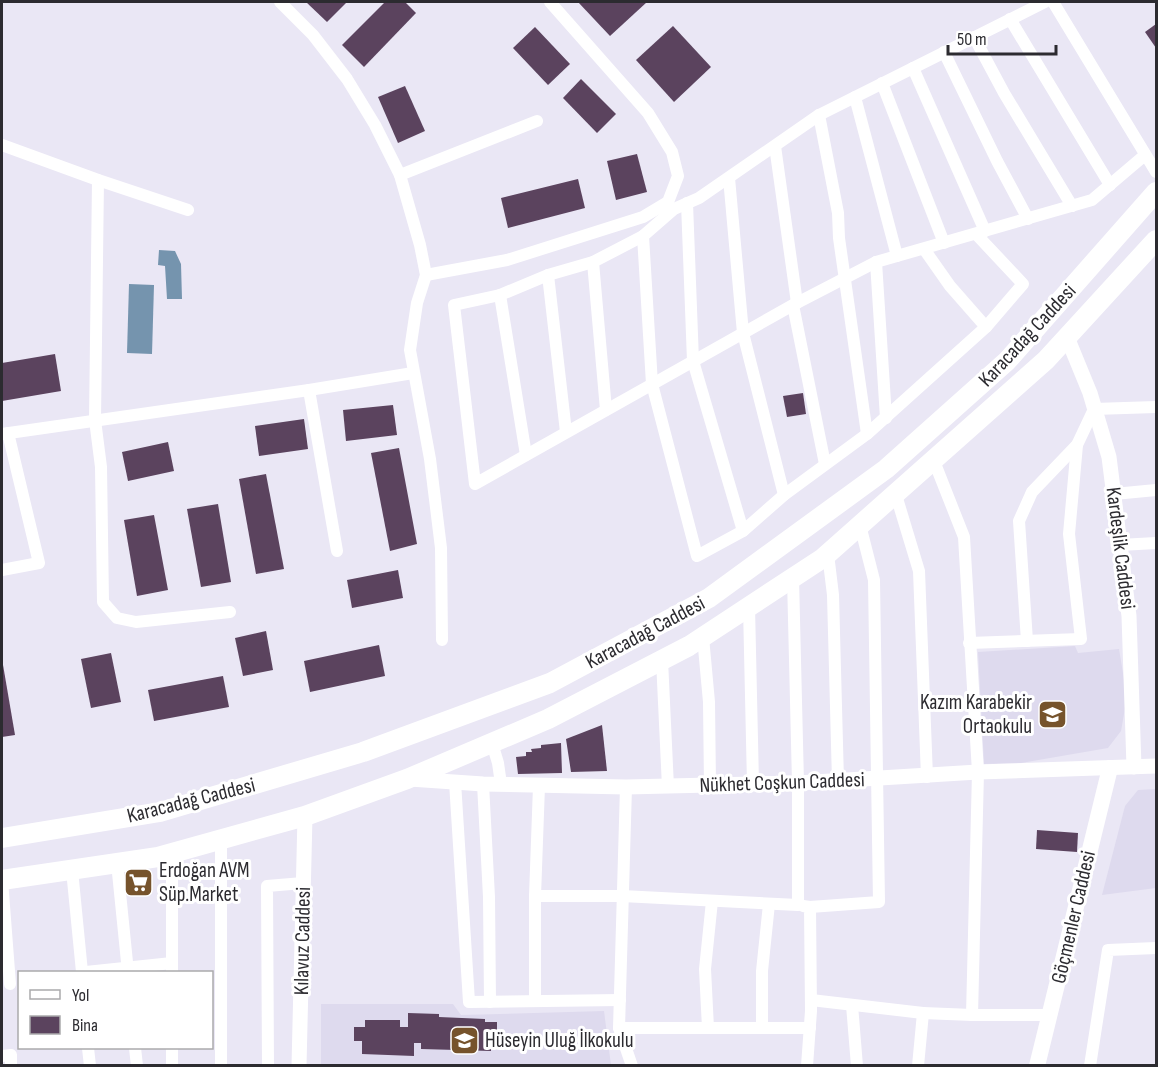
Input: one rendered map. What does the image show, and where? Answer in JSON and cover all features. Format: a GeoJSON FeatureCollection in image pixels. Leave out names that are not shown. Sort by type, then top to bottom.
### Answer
{"type":"FeatureCollection","features":[{"type":"Feature","properties":{"kind":"highway","name":"Karacadağ Caddesi"},"geometry":{"type":"LineString","coordinates":[[2,838],[160,812],[363,752],[550,683],[709,598],[886,469],[999,369],[1156,192]]}},
{"type":"Feature","properties":{"kind":"highway","name":"Karacadağ Caddesi"},"geometry":{"type":"LineString","coordinates":[[2,880],[172,853],[305,816],[407,779],[548,719],[704,637],[828,554],[896,495],[1046,360],[1155,244]]}},
{"type":"Feature","properties":{"kind":"main road","name":"Göçmenler Caddesi"},"geometry":{"type":"LineString","coordinates":[[1037,1065],[1110,768]]}},
{"type":"Feature","properties":{"kind":"street"},"geometry":{"type":"LineString","coordinates":[[280,2],[314,35],[347,79],[375,125],[399,175],[420,245],[426,275],[417,303],[410,350],[430,459],[441,548],[442,640]]}},
{"type":"Feature","properties":{"kind":"street"},"geometry":{"type":"LineString","coordinates":[[426,275],[507,260],[643,217],[668,202],[678,176],[672,152],[648,113],[550,2]]}},
{"type":"Feature","properties":{"kind":"street"},"geometry":{"type":"LineString","coordinates":[[1045,2],[819,115],[729,178],[674,209],[643,236],[593,262],[548,275],[500,295],[454,305],[475,484],[795,304],[876,262],[1092,200],[1145,155]]}},
{"type":"Feature","properties":{"kind":"street"},"geometry":{"type":"LineString","coordinates":[[1053,2],[1156,172]]}},
{"type":"Feature","properties":{"kind":"street"},"geometry":{"type":"LineString","coordinates":[[1010,19],[1110,185]]}},
{"type":"Feature","properties":{"kind":"street"},"geometry":{"type":"LineString","coordinates":[[974,37],[1004,93],[1072,206]]}},
{"type":"Feature","properties":{"kind":"street"},"geometry":{"type":"LineString","coordinates":[[944,52],[1028,219]]}},
{"type":"Feature","properties":{"kind":"street"},"geometry":{"type":"LineString","coordinates":[[643,236],[652,384],[697,556],[743,531],[784,495],[867,434],[986,327],[1023,284],[981,233],[913,68]]}},
{"type":"Feature","properties":{"kind":"street"},"geometry":{"type":"LineString","coordinates":[[882,83],[944,243]]}},
{"type":"Feature","properties":{"kind":"street"},"geometry":{"type":"LineString","coordinates":[[855,97],[897,256]]}},
{"type":"Feature","properties":{"kind":"street"},"geometry":{"type":"LineString","coordinates":[[819,115],[838,213],[839,238],[867,434]]}},
{"type":"Feature","properties":{"kind":"street"},"geometry":{"type":"LineString","coordinates":[[399,175],[537,121]]}},
{"type":"Feature","properties":{"kind":"street"},"geometry":{"type":"LineString","coordinates":[[2,145],[189,210]]}},
{"type":"Feature","properties":{"kind":"street"},"geometry":{"type":"LineString","coordinates":[[775,146],[795,304],[825,464]]}},
{"type":"Feature","properties":{"kind":"street"},"geometry":{"type":"LineString","coordinates":[[729,178],[743,333],[784,495]]}},
{"type":"Feature","properties":{"kind":"street"},"geometry":{"type":"LineString","coordinates":[[98,180],[95,420],[101,467],[103,602],[117,618],[136,622],[230,612]]}},
{"type":"Feature","properties":{"kind":"street"},"geometry":{"type":"LineString","coordinates":[[687,203],[693,361],[743,531]]}},
{"type":"Feature","properties":{"kind":"street"},"geometry":{"type":"LineString","coordinates":[[924,249],[950,286],[986,327]]}},
{"type":"Feature","properties":{"kind":"street"},"geometry":{"type":"LineString","coordinates":[[593,262],[606,410]]}},
{"type":"Feature","properties":{"kind":"street"},"geometry":{"type":"LineString","coordinates":[[876,262],[886,418]]}},
{"type":"Feature","properties":{"kind":"street"},"geometry":{"type":"LineString","coordinates":[[548,275],[566,432]]}},
{"type":"Feature","properties":{"kind":"street"},"geometry":{"type":"LineString","coordinates":[[500,295],[526,455]]}},
{"type":"Feature","properties":{"kind":"street","name":"Kardeşlik Caddesi"},"geometry":{"type":"LineString","coordinates":[[1067,337],[1090,393],[1109,457],[1129,616],[1134,767]]}},
{"type":"Feature","properties":{"kind":"street"},"geometry":{"type":"LineString","coordinates":[[2,570],[39,563],[5,434],[413,373]]}},
{"type":"Feature","properties":{"kind":"street"},"geometry":{"type":"LineString","coordinates":[[309,390],[337,551]]}},
{"type":"Feature","properties":{"kind":"street"},"geometry":{"type":"LineString","coordinates":[[1027,641],[1019,521],[1032,492],[1077,446],[1094,409],[1156,407]]}},
{"type":"Feature","properties":{"kind":"street"},"geometry":{"type":"LineString","coordinates":[[969,643],[1081,639],[1070,534],[1077,446]]}},
{"type":"Feature","properties":{"kind":"street"},"geometry":{"type":"LineString","coordinates":[[934,461],[964,537],[978,772],[972,1015]]}},
{"type":"Feature","properties":{"kind":"street"},"geometry":{"type":"LineString","coordinates":[[1114,494],[1156,490]]}},
{"type":"Feature","properties":{"kind":"street"},"geometry":{"type":"LineString","coordinates":[[896,495],[919,571],[927,777]]}},
{"type":"Feature","properties":{"kind":"street"},"geometry":{"type":"LineString","coordinates":[[535,896],[622,896],[804,906],[879,902],[879,778],[874,580],[860,525]]}},
{"type":"Feature","properties":{"kind":"street"},"geometry":{"type":"LineString","coordinates":[[1120,545],[1156,543]]}},
{"type":"Feature","properties":{"kind":"street"},"geometry":{"type":"LineString","coordinates":[[828,554],[833,595],[838,781]]}},
{"type":"Feature","properties":{"kind":"street"},"geometry":{"type":"LineString","coordinates":[[793,578],[798,783],[811,1000],[807,1065]]}},
{"type":"Feature","properties":{"kind":"street"},"geometry":{"type":"LineString","coordinates":[[749,607],[753,784]]}},
{"type":"Feature","properties":{"kind":"street"},"geometry":{"type":"LineString","coordinates":[[704,637],[709,702],[710,786]]}},
{"type":"Feature","properties":{"kind":"street"},"geometry":{"type":"LineString","coordinates":[[662,660],[668,787]]}},
{"type":"Feature","properties":{"kind":"street"},"geometry":{"type":"LineString","coordinates":[[492,743],[501,784]]}},
{"type":"Feature","properties":{"kind":"street","name":"Nükhet Coşkun Caddesi"},"geometry":{"type":"LineString","coordinates":[[407,779],[539,786],[668,787],[1156,766]]}},
{"type":"Feature","properties":{"kind":"street"},"geometry":{"type":"LineString","coordinates":[[455,782],[469,1002],[620,1000]]}},
{"type":"Feature","properties":{"kind":"street"},"geometry":{"type":"LineString","coordinates":[[483,784],[489,897],[490,1002]]}},
{"type":"Feature","properties":{"kind":"street"},"geometry":{"type":"LineString","coordinates":[[535,1001],[535,896],[539,786]]}},
{"type":"Feature","properties":{"kind":"street"},"geometry":{"type":"LineString","coordinates":[[626,787],[619,1028],[632,1065]]}},
{"type":"Feature","properties":{"kind":"street","name":"Kılavuz Caddesi"},"geometry":{"type":"LineString","coordinates":[[299,1065],[305,816]]}},
{"type":"Feature","properties":{"kind":"street"},"geometry":{"type":"LineString","coordinates":[[221,1065],[222,840]]}},
{"type":"Feature","properties":{"kind":"street"},"geometry":{"type":"LineString","coordinates":[[106,971],[172,968],[172,853]]}},
{"type":"Feature","properties":{"kind":"street"},"geometry":{"type":"LineString","coordinates":[[117,863],[128,970]]}},
{"type":"Feature","properties":{"kind":"street"},"geometry":{"type":"LineString","coordinates":[[72,870],[84,971]]}},
{"type":"Feature","properties":{"kind":"street"},"geometry":{"type":"LineString","coordinates":[[2,880],[10,984]]}},
{"type":"Feature","properties":{"kind":"street"},"geometry":{"type":"LineString","coordinates":[[268,1065],[267,886],[303,883]]}},
{"type":"Feature","properties":{"kind":"street"},"geometry":{"type":"LineString","coordinates":[[708,1028],[705,969],[712,901]]}},
{"type":"Feature","properties":{"kind":"street"},"geometry":{"type":"LineString","coordinates":[[762,1028],[762,971],[769,904]]}},
{"type":"Feature","properties":{"kind":"street"},"geometry":{"type":"LineString","coordinates":[[1090,1065],[1108,950],[1156,948]]}},
{"type":"Feature","properties":{"kind":"street"},"geometry":{"type":"LineString","coordinates":[[811,1000],[923,1012],[1050,1016]]}},
{"type":"Feature","properties":{"kind":"street"},"geometry":{"type":"LineString","coordinates":[[852,1005],[857,1065]]}},
{"type":"Feature","properties":{"kind":"street"},"geometry":{"type":"LineString","coordinates":[[918,1065],[923,1012]]}},
{"type":"Feature","properties":{"kind":"street"},"geometry":{"type":"LineString","coordinates":[[619,1028],[810,1028]]}},
{"type":"Feature","properties":{"kind":"street"},"geometry":{"type":"LineString","coordinates":[[88,1049],[90,1065]]}},
{"type":"Feature","properties":{"kind":"street"},"geometry":{"type":"LineString","coordinates":[[135,1049],[136,1065]]}},
{"type":"Feature","properties":{"kind":"street"},"geometry":{"type":"LineString","coordinates":[[172,1049],[172,1065]]}},
{"type":"Feature","properties":{"kind":"street"},"geometry":{"type":"LineString","coordinates":[[2,1056],[11,1055],[11,1065]]}},
{"type":"Feature","properties":{"kind":"shaded area","name":"Kazım Karabekir Ortaokulu"},"geometry":{"type":"Polygon","coordinates":[[[1075,646],[1078,653],[1119,649],[1127,697],[1121,731],[1108,748],[1021,763],[984,764],[978,652],[1075,646]]]}},
{"type":"Feature","properties":{"kind":"shaded area"},"geometry":{"type":"Polygon","coordinates":[[[1156,789],[1156,888],[1102,895],[1125,806],[1138,790],[1156,789]]]}},
{"type":"Feature","properties":{"kind":"shaded area","name":"Hüseyin Uluğ İlkokulu"},"geometry":{"type":"Polygon","coordinates":[[[321,1004],[453,1004],[461,1015],[604,1011],[611,1065],[321,1065],[321,1004]]]}},
{"type":"Feature","properties":{"kind":"water"},"geometry":{"type":"Polygon","coordinates":[[[159,250],[175,251],[181,264],[182,299],[167,299],[165,266],[158,265],[159,250]]]}},
{"type":"Feature","properties":{"kind":"water"},"geometry":{"type":"Polygon","coordinates":[[[129,284],[154,285],[152,354],[127,353],[129,284]]]}},
{"type":"Feature","properties":{"kind":"building"},"geometry":{"type":"Polygon","coordinates":[[[306,2],[347,2],[327,22],[306,2]]]}},
{"type":"Feature","properties":{"kind":"building"},"geometry":{"type":"Polygon","coordinates":[[[385,2],[405,2],[416,13],[364,67],[342,45],[385,2]]]}},
{"type":"Feature","properties":{"kind":"building"},"geometry":{"type":"Polygon","coordinates":[[[578,2],[647,2],[610,36],[578,2]]]}},
{"type":"Feature","properties":{"kind":"building"},"geometry":{"type":"Polygon","coordinates":[[[1156,24],[1156,48],[1145,32],[1156,24]]]}},
{"type":"Feature","properties":{"kind":"building"},"geometry":{"type":"Polygon","coordinates":[[[673,26],[711,67],[674,102],[636,60],[673,26]]]}},
{"type":"Feature","properties":{"kind":"building"},"geometry":{"type":"Polygon","coordinates":[[[535,27],[570,64],[548,85],[513,48],[535,27]]]}},
{"type":"Feature","properties":{"kind":"building"},"geometry":{"type":"Polygon","coordinates":[[[581,79],[616,114],[597,133],[563,98],[581,79]]]}},
{"type":"Feature","properties":{"kind":"building"},"geometry":{"type":"Polygon","coordinates":[[[405,86],[425,131],[398,143],[378,97],[405,86]]]}},
{"type":"Feature","properties":{"kind":"building"},"geometry":{"type":"Polygon","coordinates":[[[637,154],[647,192],[616,200],[607,161],[637,154]]]}},
{"type":"Feature","properties":{"kind":"building"},"geometry":{"type":"Polygon","coordinates":[[[578,179],[585,208],[508,228],[501,198],[578,179]]]}},
{"type":"Feature","properties":{"kind":"building"},"geometry":{"type":"Polygon","coordinates":[[[55,354],[61,391],[2,401],[2,363],[55,354]]]}},
{"type":"Feature","properties":{"kind":"building"},"geometry":{"type":"Polygon","coordinates":[[[803,393],[806,414],[787,417],[783,396],[803,393]]]}},
{"type":"Feature","properties":{"kind":"building"},"geometry":{"type":"Polygon","coordinates":[[[393,405],[397,435],[346,441],[343,410],[393,405]]]}},
{"type":"Feature","properties":{"kind":"building"},"geometry":{"type":"Polygon","coordinates":[[[304,419],[308,449],[259,456],[255,426],[304,419]]]}},
{"type":"Feature","properties":{"kind":"building"},"geometry":{"type":"Polygon","coordinates":[[[168,442],[174,471],[128,481],[122,452],[168,442]]]}},
{"type":"Feature","properties":{"kind":"building"},"geometry":{"type":"Polygon","coordinates":[[[399,448],[417,544],[390,551],[371,453],[399,448]]]}},
{"type":"Feature","properties":{"kind":"building"},"geometry":{"type":"Polygon","coordinates":[[[266,474],[284,569],[256,574],[239,479],[266,474]]]}},
{"type":"Feature","properties":{"kind":"building"},"geometry":{"type":"Polygon","coordinates":[[[218,504],[231,582],[201,587],[187,509],[218,504]]]}},
{"type":"Feature","properties":{"kind":"building"},"geometry":{"type":"Polygon","coordinates":[[[154,515],[168,590],[137,596],[124,520],[154,515]]]}},
{"type":"Feature","properties":{"kind":"building"},"geometry":{"type":"Polygon","coordinates":[[[398,570],[403,598],[352,608],[347,580],[398,570]]]}},
{"type":"Feature","properties":{"kind":"building"},"geometry":{"type":"Polygon","coordinates":[[[266,631],[273,670],[243,676],[235,638],[266,631]]]}},
{"type":"Feature","properties":{"kind":"building"},"geometry":{"type":"Polygon","coordinates":[[[379,645],[385,676],[310,692],[304,661],[379,645]]]}},
{"type":"Feature","properties":{"kind":"building"},"geometry":{"type":"Polygon","coordinates":[[[111,653],[121,702],[91,708],[81,659],[111,653]]]}},
{"type":"Feature","properties":{"kind":"building"},"geometry":{"type":"Polygon","coordinates":[[[2,659],[15,735],[2,737],[2,659]]]}},
{"type":"Feature","properties":{"kind":"building"},"geometry":{"type":"Polygon","coordinates":[[[223,676],[229,707],[154,721],[148,690],[223,676]]]}},
{"type":"Feature","properties":{"kind":"building"},"geometry":{"type":"Polygon","coordinates":[[[602,725],[607,771],[571,772],[566,739],[602,725]]]}},
{"type":"Feature","properties":{"kind":"building"},"geometry":{"type":"Polygon","coordinates":[[[561,743],[562,773],[518,774],[516,757],[526,756],[526,752],[541,748],[541,745],[561,743]]]}},
{"type":"Feature","properties":{"kind":"building"},"geometry":{"type":"Polygon","coordinates":[[[1037,830],[1078,833],[1077,852],[1036,849],[1037,830]]]}},
{"type":"Feature","properties":{"kind":"building"},"geometry":{"type":"Polygon","coordinates":[[[408,1013],[485,1019],[485,1022],[497,1022],[497,1034],[491,1034],[491,1051],[421,1049],[421,1043],[414,1043],[414,1056],[362,1054],[362,1041],[354,1041],[354,1027],[365,1027],[365,1020],[400,1020],[400,1027],[408,1027],[408,1013]]]}},
{"type":"Feature","properties":{"kind":"place","name":"Kazım Karabekir Ortaokulu"},"geometry":{"type":"Point","coordinates":[1053,714]}},
{"type":"Feature","properties":{"kind":"place","name":"Erdoğan AVM Süp.Market"},"geometry":{"type":"Point","coordinates":[138,882]}},
{"type":"Feature","properties":{"kind":"place","name":"Hüseyin Uluğ İlkokulu"},"geometry":{"type":"Point","coordinates":[464,1040]}}]}
